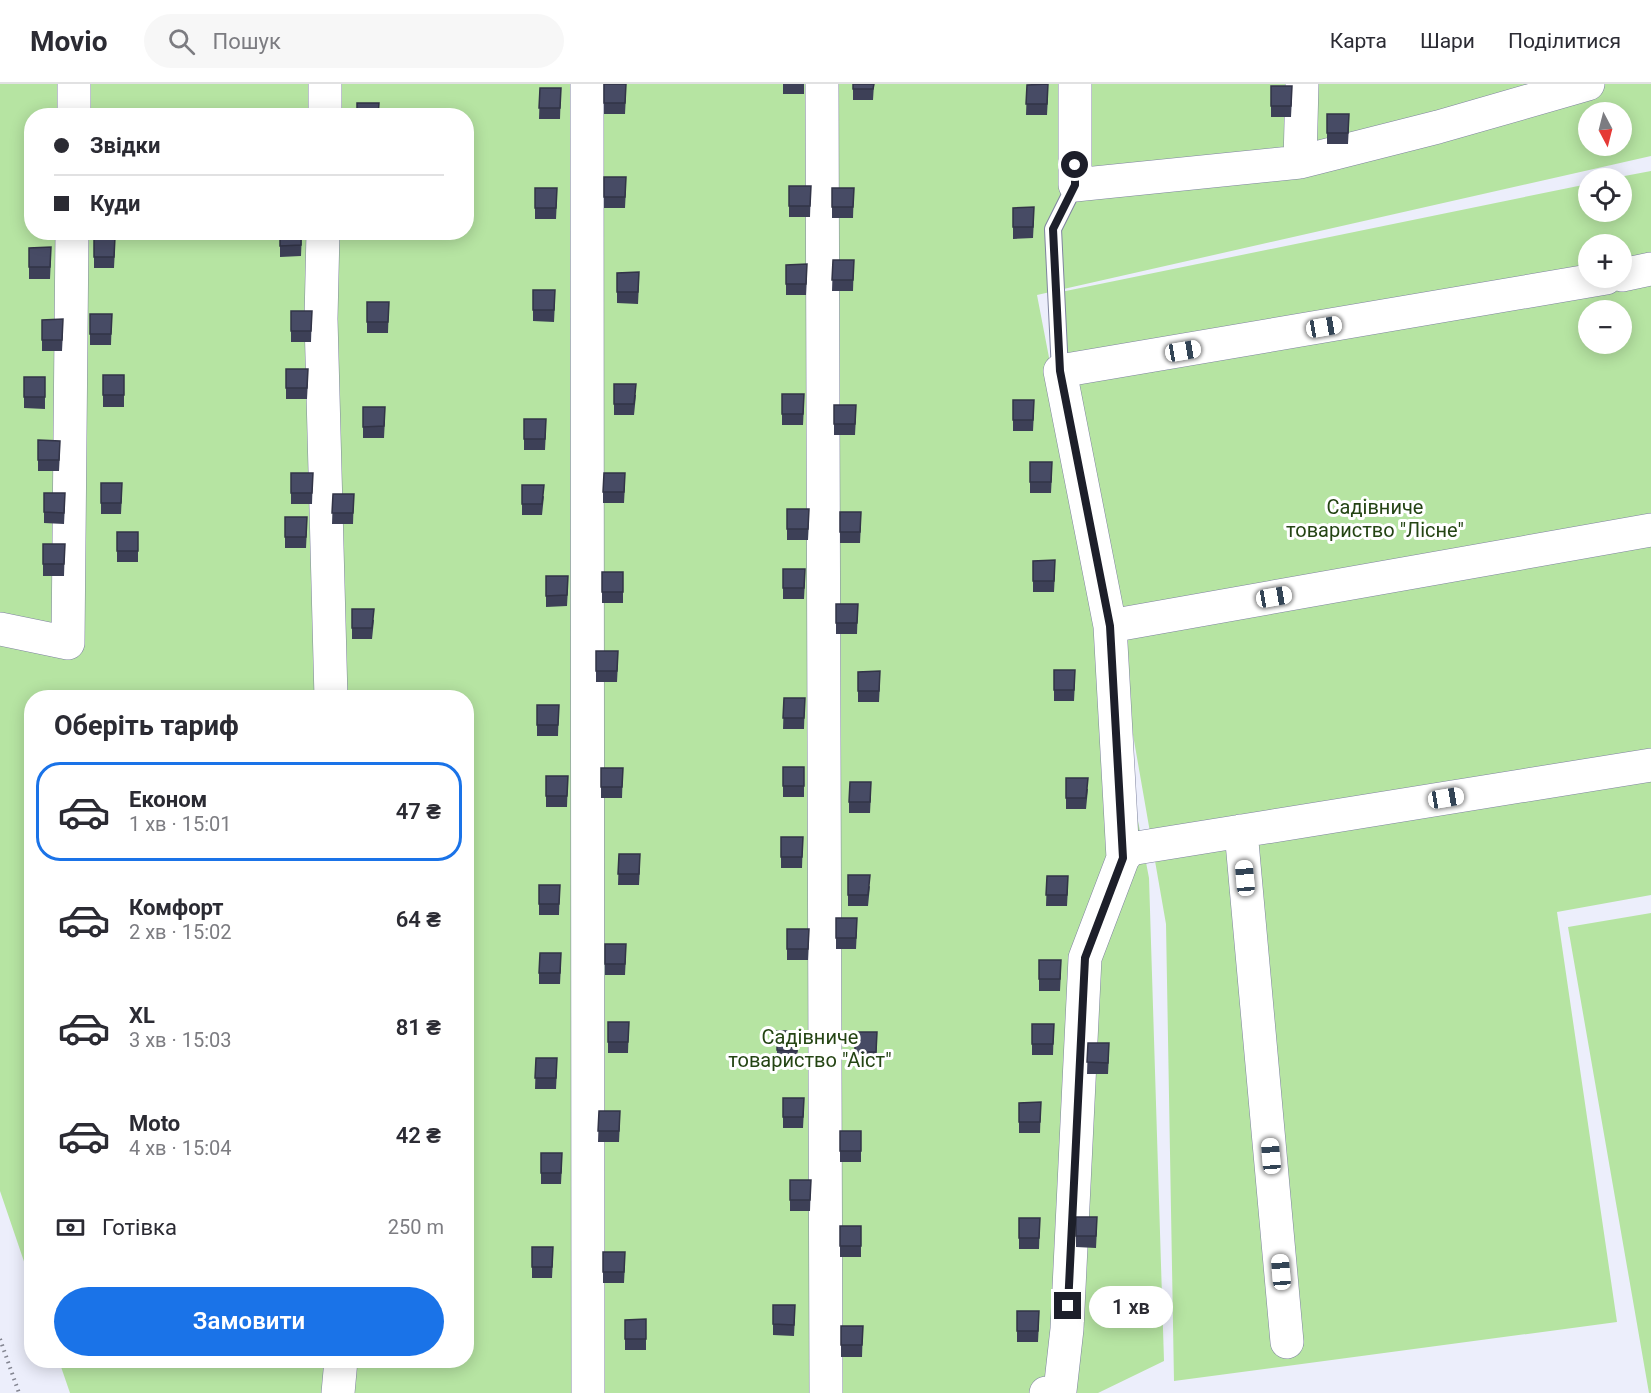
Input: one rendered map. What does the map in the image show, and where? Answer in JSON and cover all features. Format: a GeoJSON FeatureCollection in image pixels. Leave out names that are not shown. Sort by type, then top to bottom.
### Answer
{"type":"FeatureCollection","features":[{"type":"Feature","properties":{"kind":"street"},"geometry":{"type":"LineString","coordinates":[[74,84],[74,108]]}},
{"type":"Feature","properties":{"kind":"street"},"geometry":{"type":"LineString","coordinates":[[325,84],[325,108]]}},
{"type":"Feature","properties":{"kind":"street"},"geometry":{"type":"LineString","coordinates":[[587,84],[588,1393]]}},
{"type":"Feature","properties":{"kind":"street"},"geometry":{"type":"LineString","coordinates":[[822,84],[826,1393]]}},
{"type":"Feature","properties":{"kind":"street"},"geometry":{"type":"LineString","coordinates":[[1075,84],[1075,185],[1300,162],[1438,128],[1578,85]]}},
{"type":"Feature","properties":{"kind":"street"},"geometry":{"type":"LineString","coordinates":[[1300,162],[1302,84]]}},
{"type":"Feature","properties":{"kind":"street"},"geometry":{"type":"LineString","coordinates":[[0,629],[68,643],[72,240]]}},
{"type":"Feature","properties":{"kind":"street"},"geometry":{"type":"LineString","coordinates":[[323,240],[321,319],[331,690]]}},
{"type":"Feature","properties":{"kind":"street"},"geometry":{"type":"LineString","coordinates":[[1632,273],[1651,269]]}},
{"type":"Feature","properties":{"kind":"street"},"geometry":{"type":"LineString","coordinates":[[1123,858],[1110,626],[1060,371],[1578,283]]}},
{"type":"Feature","properties":{"kind":"street"},"geometry":{"type":"LineString","coordinates":[[1110,626],[1651,530]]}},
{"type":"Feature","properties":{"kind":"street"},"geometry":{"type":"LineString","coordinates":[[1046,1393],[1060,1391],[1067,1329],[1085,958],[1123,858],[1130,849],[1651,765]]}},
{"type":"Feature","properties":{"kind":"street"},"geometry":{"type":"LineString","coordinates":[[1241,831],[1287,1342]]}},
{"type":"Feature","properties":{"kind":"street"},"geometry":{"type":"LineString","coordinates":[[338,1393],[340,1368]]}},
{"type":"Feature","properties":{"kind":"lane"},"geometry":{"type":"LineString","coordinates":[[1060,371],[1053,229],[1075,185]]}},
{"type":"Feature","properties":{"kind":"path"},"geometry":{"type":"LineString","coordinates":[[0,1339],[19,1393]]}},
{"type":"Feature","properties":{"kind":"green space","name":"Садівниче товариство \"Аіст\""},"geometry":{"type":"Polygon","coordinates":[[[0,84],[1651,84],[1651,156],[1598,168],[1578,168],[1578,173],[1037,295],[1149,878],[1164,1361],[1098,1393],[70,1393],[61,1368],[474,1368],[474,690],[24,690],[24,1261],[0,1191],[0,84]]]}},
{"type":"Feature","properties":{"kind":"green space","name":"Садівниче товариство \"Лісне\""},"geometry":{"type":"Polygon","coordinates":[[[1651,171],[1651,895],[1557,912],[1617,1322],[1174,1381],[1166,924],[1056,293],[1578,186],[1578,222],[1632,222],[1632,175],[1651,171]]]}},
{"type":"Feature","properties":{"kind":"green space"},"geometry":{"type":"Polygon","coordinates":[[[1651,913],[1651,1393],[1649,1393],[1568,927],[1651,913]]]}},
{"type":"Feature","properties":{"kind":"building"},"geometry":{"type":"Polygon","coordinates":[[[604,84],[626,84],[625,103],[604,103],[604,84]]]}},
{"type":"Feature","properties":{"kind":"building"},"geometry":{"type":"Polygon","coordinates":[[[853,84],[874,84],[873,89],[853,89],[853,84]]]}},
{"type":"Feature","properties":{"kind":"building"},"geometry":{"type":"Polygon","coordinates":[[[1048,84],[1047,104],[1026,104],[1027,85],[1048,84]]]}},
{"type":"Feature","properties":{"kind":"building"},"geometry":{"type":"Polygon","coordinates":[[[1271,86],[1292,86],[1291,106],[1271,106],[1271,86]]]}},
{"type":"Feature","properties":{"kind":"building"},"geometry":{"type":"Polygon","coordinates":[[[540,88],[561,88],[560,108],[539,108],[540,88]]]}},
{"type":"Feature","properties":{"kind":"building"},"geometry":{"type":"Polygon","coordinates":[[[357,103],[379,103],[379,108],[357,108],[357,103]]]}},
{"type":"Feature","properties":{"kind":"building"},"geometry":{"type":"Polygon","coordinates":[[[1327,114],[1349,114],[1348,133],[1327,133],[1327,114]]]}},
{"type":"Feature","properties":{"kind":"building"},"geometry":{"type":"Polygon","coordinates":[[[604,177],[626,177],[625,197],[604,197],[604,177]]]}},
{"type":"Feature","properties":{"kind":"building"},"geometry":{"type":"Polygon","coordinates":[[[789,186],[811,186],[810,206],[789,206],[789,186]]]}},
{"type":"Feature","properties":{"kind":"building"},"geometry":{"type":"Polygon","coordinates":[[[535,188],[557,188],[556,208],[535,208],[535,188]]]}},
{"type":"Feature","properties":{"kind":"building"},"geometry":{"type":"Polygon","coordinates":[[[832,188],[854,188],[853,207],[832,207],[832,188]]]}},
{"type":"Feature","properties":{"kind":"building"},"geometry":{"type":"Polygon","coordinates":[[[1034,207],[1033,227],[1013,227],[1013,208],[1034,207]]]}},
{"type":"Feature","properties":{"kind":"building"},"geometry":{"type":"Polygon","coordinates":[[[94,240],[115,240],[114,257],[94,257],[94,240]]]}},
{"type":"Feature","properties":{"kind":"building"},"geometry":{"type":"Polygon","coordinates":[[[280,240],[301,240],[301,245],[280,246],[280,240]]]}},
{"type":"Feature","properties":{"kind":"building"},"geometry":{"type":"Polygon","coordinates":[[[51,247],[50,267],[29,267],[29,248],[51,247]]]}},
{"type":"Feature","properties":{"kind":"building"},"geometry":{"type":"Polygon","coordinates":[[[833,260],[854,260],[853,280],[832,280],[833,260]]]}},
{"type":"Feature","properties":{"kind":"building"},"geometry":{"type":"Polygon","coordinates":[[[807,264],[806,284],[786,284],[786,265],[807,264]]]}},
{"type":"Feature","properties":{"kind":"building"},"geometry":{"type":"Polygon","coordinates":[[[639,272],[638,292],[617,292],[617,273],[639,272]]]}},
{"type":"Feature","properties":{"kind":"building"},"geometry":{"type":"Polygon","coordinates":[[[533,290],[555,290],[554,310],[533,310],[533,290]]]}},
{"type":"Feature","properties":{"kind":"building"},"geometry":{"type":"Polygon","coordinates":[[[367,302],[389,302],[388,322],[367,322],[367,302]]]}},
{"type":"Feature","properties":{"kind":"building"},"geometry":{"type":"Polygon","coordinates":[[[291,311],[312,311],[311,331],[291,331],[291,311]]]}},
{"type":"Feature","properties":{"kind":"building"},"geometry":{"type":"Polygon","coordinates":[[[90,314],[112,314],[111,334],[90,334],[90,314]]]}},
{"type":"Feature","properties":{"kind":"building"},"geometry":{"type":"Polygon","coordinates":[[[63,319],[62,340],[42,340],[42,320],[63,319]]]}},
{"type":"Feature","properties":{"kind":"building"},"geometry":{"type":"Polygon","coordinates":[[[286,369],[308,369],[307,388],[286,388],[286,369]]]}},
{"type":"Feature","properties":{"kind":"building"},"geometry":{"type":"Polygon","coordinates":[[[103,375],[124,375],[124,395],[103,395],[103,375]]]}},
{"type":"Feature","properties":{"kind":"building"},"geometry":{"type":"Polygon","coordinates":[[[24,377],[45,377],[45,397],[24,397],[24,377]]]}},
{"type":"Feature","properties":{"kind":"building"},"geometry":{"type":"Polygon","coordinates":[[[614,384],[636,384],[634,404],[614,404],[614,384]]]}},
{"type":"Feature","properties":{"kind":"building"},"geometry":{"type":"Polygon","coordinates":[[[782,394],[804,394],[803,414],[782,414],[782,394]]]}},
{"type":"Feature","properties":{"kind":"building"},"geometry":{"type":"Polygon","coordinates":[[[1013,400],[1034,400],[1033,420],[1013,420],[1013,400]]]}},
{"type":"Feature","properties":{"kind":"building"},"geometry":{"type":"Polygon","coordinates":[[[834,405],[856,405],[855,424],[834,424],[834,405]]]}},
{"type":"Feature","properties":{"kind":"building"},"geometry":{"type":"Polygon","coordinates":[[[363,407],[385,407],[384,426],[363,427],[363,407]]]}},
{"type":"Feature","properties":{"kind":"building"},"geometry":{"type":"Polygon","coordinates":[[[524,419],[546,419],[545,439],[524,439],[524,419]]]}},
{"type":"Feature","properties":{"kind":"building"},"geometry":{"type":"Polygon","coordinates":[[[38,440],[60,441],[59,460],[38,460],[38,440]]]}},
{"type":"Feature","properties":{"kind":"building"},"geometry":{"type":"Polygon","coordinates":[[[1030,462],[1052,462],[1051,482],[1030,482],[1030,462]]]}},
{"type":"Feature","properties":{"kind":"building"},"geometry":{"type":"Polygon","coordinates":[[[291,473],[313,473],[312,493],[291,493],[291,473]]]}},
{"type":"Feature","properties":{"kind":"building"},"geometry":{"type":"Polygon","coordinates":[[[604,473],[625,473],[624,492],[603,492],[604,473]]]}},
{"type":"Feature","properties":{"kind":"building"},"geometry":{"type":"Polygon","coordinates":[[[101,483],[122,483],[121,503],[101,503],[101,483]]]}},
{"type":"Feature","properties":{"kind":"building"},"geometry":{"type":"Polygon","coordinates":[[[522,485],[544,485],[542,504],[522,504],[522,485]]]}},
{"type":"Feature","properties":{"kind":"building"},"geometry":{"type":"Polygon","coordinates":[[[44,493],[65,493],[64,513],[44,512],[44,493]]]}},
{"type":"Feature","properties":{"kind":"building"},"geometry":{"type":"Polygon","coordinates":[[[333,494],[354,494],[353,513],[332,513],[333,494]]]}},
{"type":"Feature","properties":{"kind":"building"},"geometry":{"type":"Polygon","coordinates":[[[787,509],[809,509],[808,529],[787,529],[787,509]]]}},
{"type":"Feature","properties":{"kind":"building"},"geometry":{"type":"Polygon","coordinates":[[[840,512],[861,512],[860,532],[840,532],[840,512]]]}},
{"type":"Feature","properties":{"kind":"building"},"geometry":{"type":"Polygon","coordinates":[[[285,517],[307,517],[306,537],[285,537],[285,517]]]}},
{"type":"Feature","properties":{"kind":"building"},"geometry":{"type":"Polygon","coordinates":[[[117,532],[138,532],[138,551],[117,551],[117,532]]]}},
{"type":"Feature","properties":{"kind":"building"},"geometry":{"type":"Polygon","coordinates":[[[43,544],[65,544],[64,564],[43,564],[43,544]]]}},
{"type":"Feature","properties":{"kind":"building"},"geometry":{"type":"Polygon","coordinates":[[[1055,560],[1054,581],[1033,581],[1033,561],[1055,560]]]}},
{"type":"Feature","properties":{"kind":"building"},"geometry":{"type":"Polygon","coordinates":[[[783,569],[805,569],[804,588],[783,588],[783,569]]]}},
{"type":"Feature","properties":{"kind":"building"},"geometry":{"type":"Polygon","coordinates":[[[602,572],[623,572],[623,592],[602,592],[602,572]]]}},
{"type":"Feature","properties":{"kind":"building"},"geometry":{"type":"Polygon","coordinates":[[[546,576],[568,576],[567,595],[546,596],[546,576]]]}},
{"type":"Feature","properties":{"kind":"building"},"geometry":{"type":"Polygon","coordinates":[[[836,604],[858,604],[857,623],[836,623],[836,604]]]}},
{"type":"Feature","properties":{"kind":"building"},"geometry":{"type":"Polygon","coordinates":[[[352,609],[374,609],[372,628],[352,628],[352,609]]]}},
{"type":"Feature","properties":{"kind":"building"},"geometry":{"type":"Polygon","coordinates":[[[596,651],[618,651],[617,671],[596,671],[596,651]]]}},
{"type":"Feature","properties":{"kind":"building"},"geometry":{"type":"Polygon","coordinates":[[[1054,670],[1075,670],[1074,690],[1054,690],[1054,670]]]}},
{"type":"Feature","properties":{"kind":"building"},"geometry":{"type":"Polygon","coordinates":[[[880,671],[879,691],[858,691],[858,672],[880,671]]]}},
{"type":"Feature","properties":{"kind":"building"},"geometry":{"type":"Polygon","coordinates":[[[784,698],[805,698],[804,718],[783,718],[784,698]]]}},
{"type":"Feature","properties":{"kind":"building"},"geometry":{"type":"Polygon","coordinates":[[[537,705],[559,705],[558,725],[537,725],[537,705]]]}},
{"type":"Feature","properties":{"kind":"building"},"geometry":{"type":"Polygon","coordinates":[[[783,767],[804,767],[804,786],[783,786],[783,767]]]}},
{"type":"Feature","properties":{"kind":"building"},"geometry":{"type":"Polygon","coordinates":[[[601,768],[623,768],[622,787],[601,787],[601,768]]]}},
{"type":"Feature","properties":{"kind":"building"},"geometry":{"type":"Polygon","coordinates":[[[546,776],[568,776],[567,796],[546,796],[546,776]]]}},
{"type":"Feature","properties":{"kind":"building"},"geometry":{"type":"Polygon","coordinates":[[[1066,778],[1088,778],[1086,798],[1066,798],[1066,778]]]}},
{"type":"Feature","properties":{"kind":"building"},"geometry":{"type":"Polygon","coordinates":[[[850,782],[871,782],[870,802],[849,802],[850,782]]]}},
{"type":"Feature","properties":{"kind":"building"},"geometry":{"type":"Polygon","coordinates":[[[781,837],[803,837],[802,857],[781,857],[781,837]]]}},
{"type":"Feature","properties":{"kind":"building"},"geometry":{"type":"Polygon","coordinates":[[[619,854],[640,854],[639,874],[618,874],[619,854]]]}},
{"type":"Feature","properties":{"kind":"building"},"geometry":{"type":"Polygon","coordinates":[[[848,875],[870,875],[868,895],[848,895],[848,875]]]}},
{"type":"Feature","properties":{"kind":"building"},"geometry":{"type":"Polygon","coordinates":[[[1047,876],[1068,876],[1067,895],[1046,895],[1047,876]]]}},
{"type":"Feature","properties":{"kind":"building"},"geometry":{"type":"Polygon","coordinates":[[[539,885],[560,885],[559,904],[539,904],[539,885]]]}},
{"type":"Feature","properties":{"kind":"building"},"geometry":{"type":"Polygon","coordinates":[[[836,918],[857,918],[856,938],[836,938],[836,918]]]}},
{"type":"Feature","properties":{"kind":"building"},"geometry":{"type":"Polygon","coordinates":[[[787,929],[809,929],[808,949],[787,949],[787,929]]]}},
{"type":"Feature","properties":{"kind":"building"},"geometry":{"type":"Polygon","coordinates":[[[605,944],[626,944],[625,964],[605,964],[605,944]]]}},
{"type":"Feature","properties":{"kind":"building"},"geometry":{"type":"Polygon","coordinates":[[[540,953],[561,953],[560,973],[539,973],[540,953]]]}},
{"type":"Feature","properties":{"kind":"building"},"geometry":{"type":"Polygon","coordinates":[[[1039,960],[1061,960],[1060,979],[1039,979],[1039,960]]]}},
{"type":"Feature","properties":{"kind":"building"},"geometry":{"type":"Polygon","coordinates":[[[608,1022],[629,1022],[628,1042],[608,1042],[608,1022]]]}},
{"type":"Feature","properties":{"kind":"building"},"geometry":{"type":"Polygon","coordinates":[[[1032,1024],[1054,1024],[1053,1044],[1032,1044],[1032,1024]]]}},
{"type":"Feature","properties":{"kind":"building"},"geometry":{"type":"Polygon","coordinates":[[[777,1031],[798,1031],[797,1051],[777,1050],[777,1031]]]}},
{"type":"Feature","properties":{"kind":"building"},"geometry":{"type":"Polygon","coordinates":[[[855,1032],[877,1032],[876,1052],[855,1052],[855,1032]]]}},
{"type":"Feature","properties":{"kind":"building"},"geometry":{"type":"Polygon","coordinates":[[[1088,1043],[1109,1043],[1108,1063],[1087,1062],[1088,1043]]]}},
{"type":"Feature","properties":{"kind":"building"},"geometry":{"type":"Polygon","coordinates":[[[536,1058],[557,1058],[556,1078],[535,1078],[536,1058]]]}},
{"type":"Feature","properties":{"kind":"building"},"geometry":{"type":"Polygon","coordinates":[[[783,1098],[804,1098],[803,1117],[783,1117],[783,1098]]]}},
{"type":"Feature","properties":{"kind":"building"},"geometry":{"type":"Polygon","coordinates":[[[1041,1102],[1040,1122],[1019,1122],[1019,1103],[1041,1102]]]}},
{"type":"Feature","properties":{"kind":"building"},"geometry":{"type":"Polygon","coordinates":[[[599,1111],[620,1111],[619,1131],[598,1131],[599,1111]]]}},
{"type":"Feature","properties":{"kind":"building"},"geometry":{"type":"Polygon","coordinates":[[[840,1131],[861,1131],[861,1151],[840,1151],[840,1131]]]}},
{"type":"Feature","properties":{"kind":"building"},"geometry":{"type":"Polygon","coordinates":[[[541,1153],[562,1153],[561,1173],[541,1173],[541,1153]]]}},
{"type":"Feature","properties":{"kind":"building"},"geometry":{"type":"Polygon","coordinates":[[[790,1180],[811,1180],[810,1200],[790,1200],[790,1180]]]}},
{"type":"Feature","properties":{"kind":"building"},"geometry":{"type":"Polygon","coordinates":[[[1076,1217],[1097,1217],[1096,1236],[1076,1236],[1076,1217]]]}},
{"type":"Feature","properties":{"kind":"building"},"geometry":{"type":"Polygon","coordinates":[[[1019,1218],[1040,1218],[1039,1238],[1019,1238],[1019,1218]]]}},
{"type":"Feature","properties":{"kind":"building"},"geometry":{"type":"Polygon","coordinates":[[[840,1226],[861,1226],[861,1246],[840,1246],[840,1226]]]}},
{"type":"Feature","properties":{"kind":"building"},"geometry":{"type":"Polygon","coordinates":[[[532,1247],[553,1247],[552,1267],[532,1267],[532,1247]]]}},
{"type":"Feature","properties":{"kind":"building"},"geometry":{"type":"Polygon","coordinates":[[[603,1252],[625,1252],[624,1272],[603,1272],[603,1252]]]}},
{"type":"Feature","properties":{"kind":"building"},"geometry":{"type":"Polygon","coordinates":[[[773,1305],[795,1305],[794,1325],[773,1324],[773,1305]]]}},
{"type":"Feature","properties":{"kind":"building"},"geometry":{"type":"Polygon","coordinates":[[[1017,1311],[1039,1311],[1038,1331],[1017,1331],[1017,1311]]]}},
{"type":"Feature","properties":{"kind":"building"},"geometry":{"type":"Polygon","coordinates":[[[646,1319],[646,1339],[625,1339],[625,1320],[646,1319]]]}},
{"type":"Feature","properties":{"kind":"building"},"geometry":{"type":"Polygon","coordinates":[[[841,1326],[863,1326],[862,1345],[841,1345],[841,1326]]]}},
{"type":"Feature","properties":{"kind":"route"},"geometry":{"type":"LineString","coordinates":[[1068,1306],[1085,958],[1123,858],[1110,626],[1060,371],[1053,229],[1075,185],[1075,165]]}}]}
